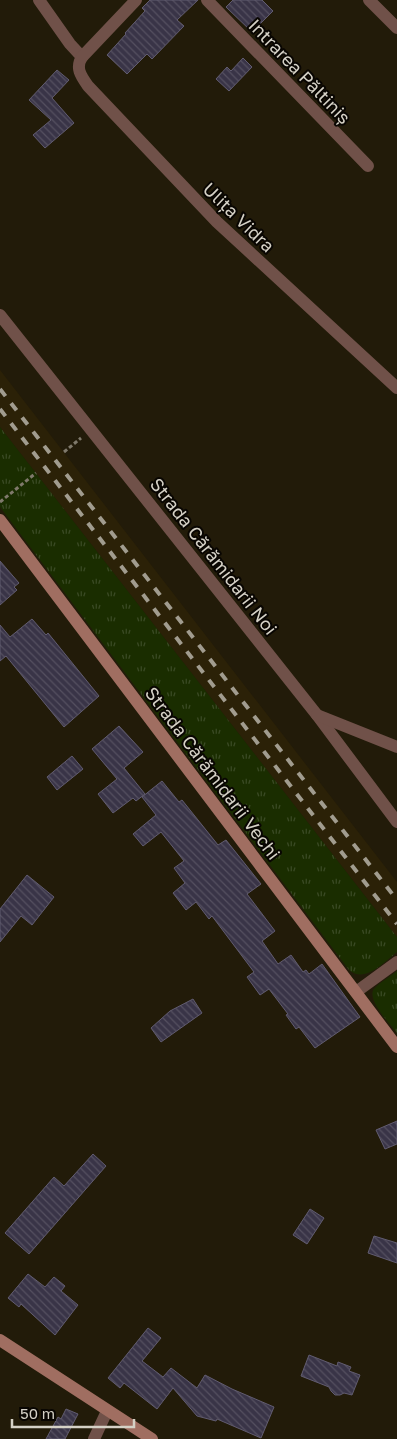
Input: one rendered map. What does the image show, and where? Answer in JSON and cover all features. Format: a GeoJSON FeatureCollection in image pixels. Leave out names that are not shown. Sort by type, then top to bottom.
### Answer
{"type":"FeatureCollection","features":[{"type":"Feature","properties":{"kind":"street"},"geometry":{"type":"LineString","coordinates":[[39,0],[70,44],[82,57],[136,0]]}},
{"type":"Feature","properties":{"kind":"street","name":"Intrarea Păltiniș"},"geometry":{"type":"LineString","coordinates":[[207,0],[368,166]]}},
{"type":"Feature","properties":{"kind":"street"},"geometry":{"type":"LineString","coordinates":[[369,0],[397,28]]}},
{"type":"Feature","properties":{"kind":"street","name":"Ulița Vidra"},"geometry":{"type":"LineString","coordinates":[[82,57],[78,63],[79,70],[88,86],[179,182],[243,246],[397,388]]}},
{"type":"Feature","properties":{"kind":"street","name":"Strada Cărămidarii Noi"},"geometry":{"type":"LineString","coordinates":[[0,315],[317,715],[397,822]]}},
{"type":"Feature","properties":{"kind":"street","name":"Strada Cărămidarii Vechi"},"geometry":{"type":"LineString","coordinates":[[0,520],[397,1047]]}},
{"type":"Feature","properties":{"kind":"street"},"geometry":{"type":"LineString","coordinates":[[317,715],[397,747]]}},
{"type":"Feature","properties":{"kind":"street"},"geometry":{"type":"LineString","coordinates":[[356,992],[397,962]]}},
{"type":"Feature","properties":{"kind":"street"},"geometry":{"type":"LineString","coordinates":[[0,1340],[152,1439]]}},
{"type":"Feature","properties":{"kind":"street"},"geometry":{"type":"LineString","coordinates":[[94,1439],[108,1411]]}},
{"type":"Feature","properties":{"kind":"path"},"geometry":{"type":"LineString","coordinates":[[64,452],[91,430]]}},
{"type":"Feature","properties":{"kind":"path"},"geometry":{"type":"LineString","coordinates":[[0,502],[36,473]]}},
{"type":"Feature","properties":{"kind":"shaded area"},"geometry":{"type":"Polygon","coordinates":[[[0,370],[397,882],[397,937],[0,427],[0,370]]]}},
{"type":"Feature","properties":{"kind":"green space"},"geometry":{"type":"Polygon","coordinates":[[[0,427],[397,937],[397,952],[380,966],[368,973],[361,974],[355,974],[349,970],[0,507],[0,427]]]}},
{"type":"Feature","properties":{"kind":"green space"},"geometry":{"type":"Polygon","coordinates":[[[397,971],[397,1033],[376,1005],[372,993],[376,986],[397,971]]]}},
{"type":"Feature","properties":{"kind":"building"},"geometry":{"type":"Polygon","coordinates":[[[150,0],[198,0],[177,20],[184,26],[152,59],[147,54],[127,74],[107,55],[145,11],[142,8],[150,0]]]}},
{"type":"Feature","properties":{"kind":"building"},"geometry":{"type":"Polygon","coordinates":[[[233,0],[262,0],[273,11],[252,32],[226,7],[233,0]]]}},
{"type":"Feature","properties":{"kind":"building"},"geometry":{"type":"Polygon","coordinates":[[[243,58],[252,67],[229,91],[216,79],[227,67],[231,71],[243,58]]]}},
{"type":"Feature","properties":{"kind":"building"},"geometry":{"type":"Polygon","coordinates":[[[57,70],[69,80],[52,98],[74,123],[45,148],[33,135],[51,120],[29,100],[57,70]]]}},
{"type":"Feature","properties":{"kind":"building"},"geometry":{"type":"Polygon","coordinates":[[[0,561],[19,583],[14,587],[17,590],[0,605],[0,561]]]}},
{"type":"Feature","properties":{"kind":"building"},"geometry":{"type":"Polygon","coordinates":[[[32,619],[46,635],[48,633],[99,696],[64,727],[6,656],[0,661],[0,625],[10,637],[32,619]]]}},
{"type":"Feature","properties":{"kind":"building"},"geometry":{"type":"Polygon","coordinates":[[[119,726],[143,752],[124,768],[145,794],[136,801],[133,798],[113,813],[98,794],[117,779],[92,749],[119,726]]]}},
{"type":"Feature","properties":{"kind":"building"},"geometry":{"type":"Polygon","coordinates":[[[72,756],[83,769],[57,790],[47,777],[72,756]]]}},
{"type":"Feature","properties":{"kind":"building"},"geometry":{"type":"Polygon","coordinates":[[[162,781],[179,802],[182,800],[218,845],[226,840],[261,884],[247,894],[275,931],[262,941],[278,964],[291,955],[303,972],[306,970],[309,974],[322,964],[360,1017],[315,1048],[299,1027],[296,1029],[286,1015],[288,1014],[269,989],[260,995],[247,977],[254,972],[212,916],[209,919],[196,902],[186,910],[173,893],[185,883],[174,868],[184,861],[161,832],[143,846],[133,834],[156,815],[142,797],[162,781]]]}},
{"type":"Feature","properties":{"kind":"building"},"geometry":{"type":"Polygon","coordinates":[[[27,875],[54,897],[32,925],[21,916],[0,942],[0,909],[27,875]]]}},
{"type":"Feature","properties":{"kind":"building"},"geometry":{"type":"Polygon","coordinates":[[[193,999],[202,1013],[161,1042],[151,1028],[170,1011],[193,999]]]}},
{"type":"Feature","properties":{"kind":"building"},"geometry":{"type":"Polygon","coordinates":[[[397,1121],[397,1144],[385,1149],[376,1130],[397,1121]]]}},
{"type":"Feature","properties":{"kind":"building"},"geometry":{"type":"Polygon","coordinates":[[[93,1154],[106,1166],[29,1254],[5,1233],[54,1177],[64,1186],[93,1154]]]}},
{"type":"Feature","properties":{"kind":"building"},"geometry":{"type":"Polygon","coordinates":[[[310,1209],[324,1218],[307,1244],[293,1235],[310,1209]]]}},
{"type":"Feature","properties":{"kind":"building"},"geometry":{"type":"Polygon","coordinates":[[[374,1236],[397,1243],[397,1263],[368,1253],[374,1236]]]}},
{"type":"Feature","properties":{"kind":"building"},"geometry":{"type":"Polygon","coordinates":[[[28,1274],[45,1287],[54,1277],[65,1286],[61,1291],[78,1305],[55,1335],[21,1304],[19,1307],[8,1298],[28,1274]]]}},
{"type":"Feature","properties":{"kind":"building"},"geometry":{"type":"Polygon","coordinates":[[[148,1328],[161,1338],[142,1361],[163,1377],[171,1368],[197,1388],[205,1375],[274,1407],[261,1438],[217,1419],[216,1421],[197,1416],[173,1388],[157,1409],[124,1383],[120,1388],[108,1378],[148,1328]]]}},
{"type":"Feature","properties":{"kind":"building"},"geometry":{"type":"Polygon","coordinates":[[[309,1355],[337,1366],[338,1362],[351,1367],[349,1371],[360,1375],[352,1395],[344,1393],[335,1395],[329,1387],[301,1376],[309,1355]]]}},
{"type":"Feature","properties":{"kind":"building"},"geometry":{"type":"Polygon","coordinates":[[[66,1409],[78,1414],[65,1439],[46,1439],[58,1417],[61,1419],[66,1409]]]}},
{"type":"Feature","properties":{"kind":"railway"},"geometry":{"type":"LineString","coordinates":[[0,389],[397,900]]}},
{"type":"Feature","properties":{"kind":"railway"},"geometry":{"type":"LineString","coordinates":[[0,409],[397,924]]}}]}
